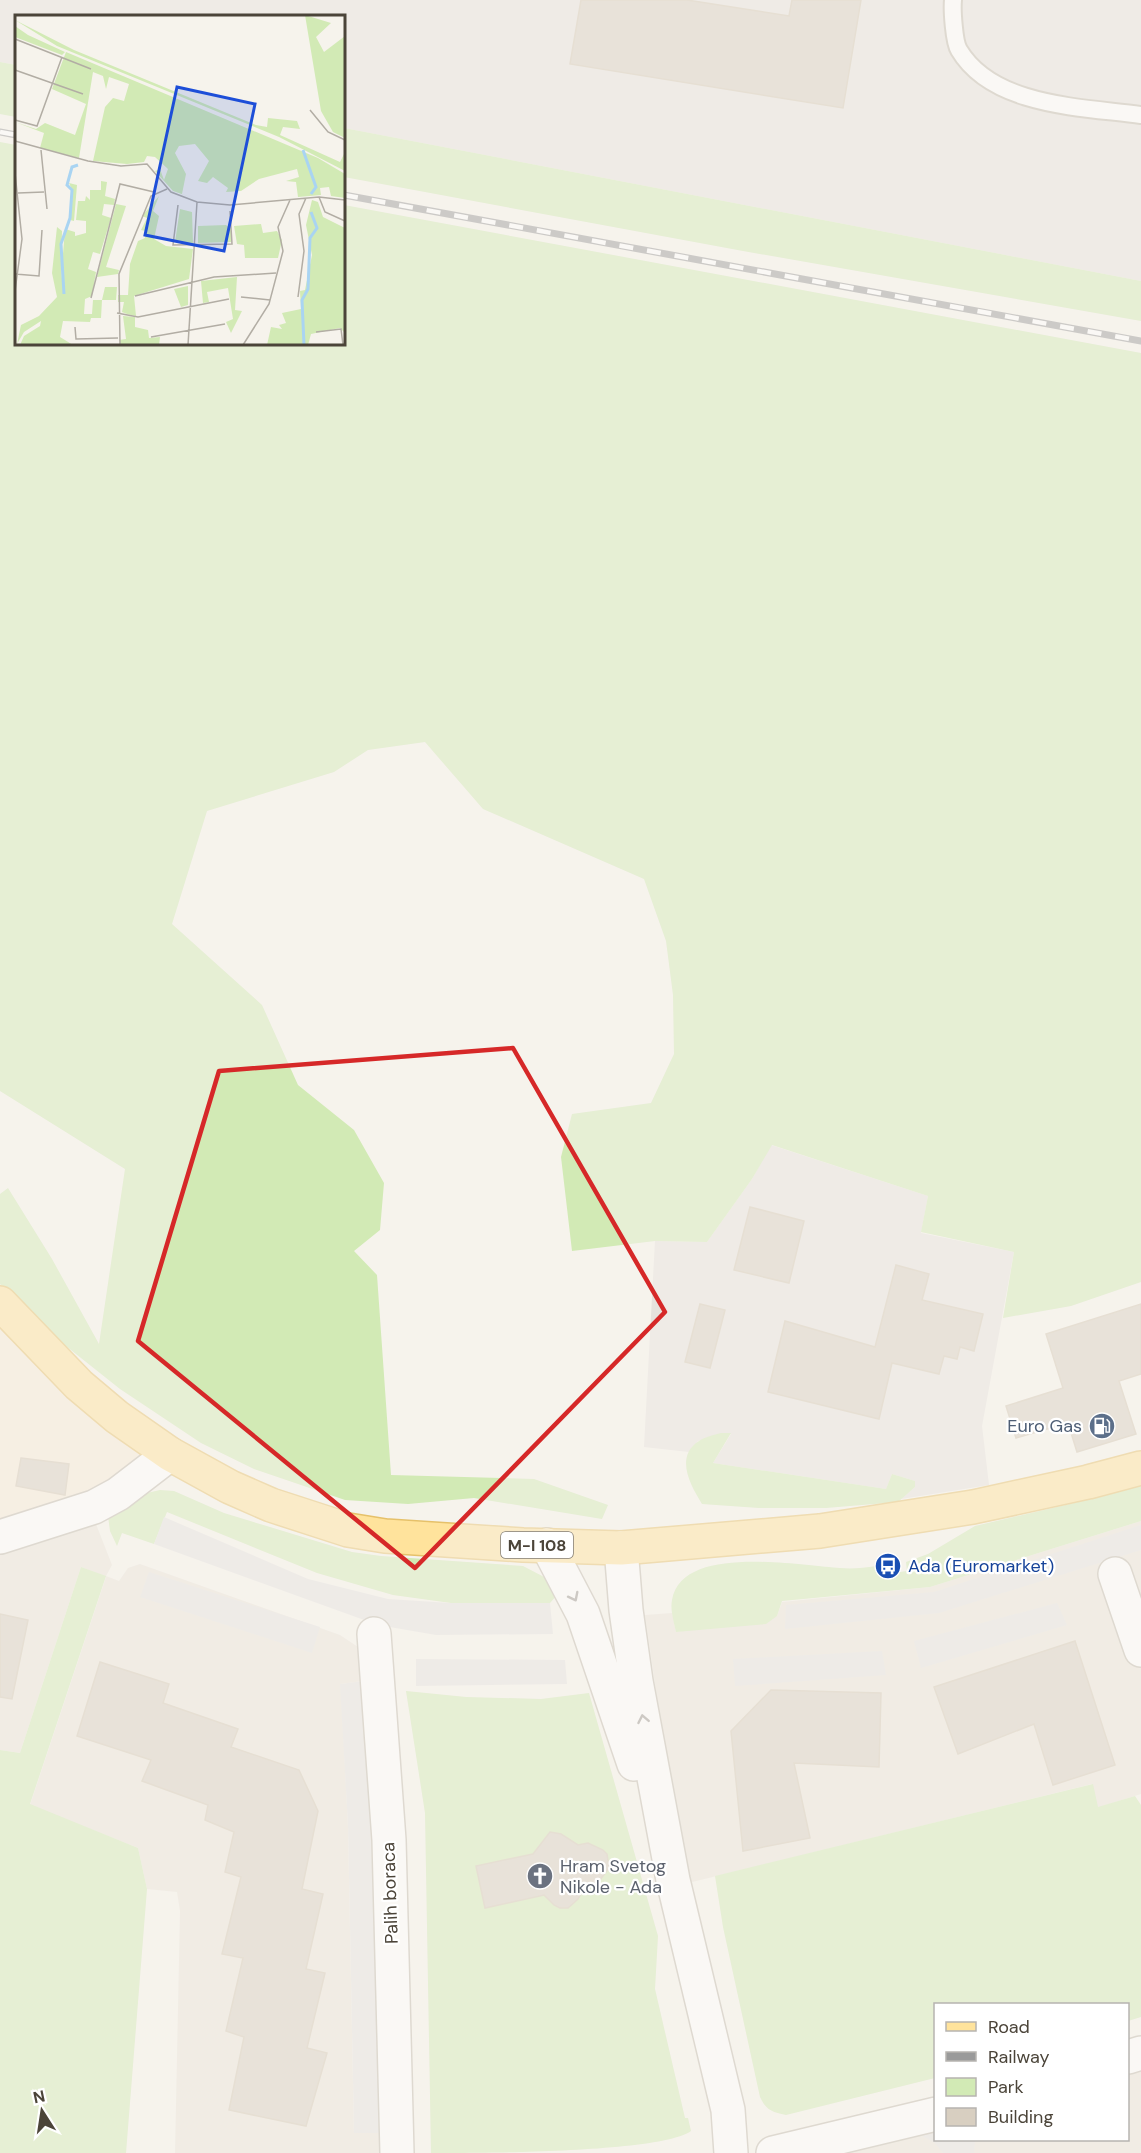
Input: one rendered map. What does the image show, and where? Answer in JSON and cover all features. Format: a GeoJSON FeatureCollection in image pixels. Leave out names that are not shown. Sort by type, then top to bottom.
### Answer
{"type":"FeatureCollection","features":[{"type":"Feature","properties":{"kind":"main road","name":"M-I 108"},"geometry":{"type":"LineString","coordinates":[[0,1303],[79,1385],[117,1417],[170,1454],[230,1487],[271,1505],[348,1530],[385,1536],[621,1548],[832,1529],[973,1507],[1141,1468]]}},
{"type":"Feature","properties":{"kind":"street"},"geometry":{"type":"LineString","coordinates":[[0,1536],[94,1507],[118,1494],[170,1454]]}},
{"type":"Feature","properties":{"kind":"street"},"geometry":{"type":"LineString","coordinates":[[547,1545],[583,1614],[673,1880]]}},
{"type":"Feature","properties":{"kind":"street"},"geometry":{"type":"LineString","coordinates":[[621,1548],[626,1610],[636,1681],[673,1880],[728,2110],[731,2153]]}},
{"type":"Feature","properties":{"kind":"street"},"geometry":{"type":"LineString","coordinates":[[1115,1574],[1141,1650]]}},
{"type":"Feature","properties":{"kind":"street","name":"Palih boraca"},"geometry":{"type":"LineString","coordinates":[[374,1634],[389,1840],[398,2153]]}},
{"type":"Feature","properties":{"kind":"street"},"geometry":{"type":"LineString","coordinates":[[773,2153],[934,2114]]}},
{"type":"Feature","properties":{"kind":"lane"},"geometry":{"type":"LineString","coordinates":[[953,0],[958,49],[977,73],[1006,90],[1032,100],[1141,115]]}},
{"type":"Feature","properties":{"kind":"highlighted area"},"geometry":{"type":"Polygon","coordinates":[[[513,1048],[665,1312],[415,1568],[138,1341],[219,1071],[513,1048]]]}},
{"type":"Feature","properties":{"kind":"shaded area"},"geometry":{"type":"Polygon","coordinates":[[[0,0],[1141,0],[1141,281],[345,128],[345,15],[15,15],[15,65],[0,62],[0,0]]]}},
{"type":"Feature","properties":{"kind":"shaded area"},"geometry":{"type":"Polygon","coordinates":[[[771,1145],[928,1196],[921,1233],[1014,1252],[982,1426],[989,1485],[901,1499],[915,1487],[915,1481],[892,1474],[886,1489],[713,1463],[731,1434],[698,1441],[689,1452],[644,1447],[655,1241],[707,1242],[752,1179],[771,1145]]]}},
{"type":"Feature","properties":{"kind":"shaded area"},"geometry":{"type":"Polygon","coordinates":[[[0,1318],[145,1443],[147,1461],[100,1497],[0,1525],[0,1318]]]}},
{"type":"Feature","properties":{"kind":"shaded area"},"geometry":{"type":"Polygon","coordinates":[[[88,1516],[96,1524],[112,1565],[106,1576],[119,1581],[128,1568],[140,1564],[340,1635],[358,1647],[363,1681],[341,1684],[348,1826],[354,2133],[384,2133],[393,2153],[175,2153],[180,1911],[177,1892],[147,1889],[138,1848],[30,1805],[106,1577],[81,1567],[20,1753],[0,1750],[0,1555],[15,1538],[88,1516]]]}},
{"type":"Feature","properties":{"kind":"shaded area"},"geometry":{"type":"Polygon","coordinates":[[[164,1517],[308,1579],[388,1599],[451,1603],[550,1603],[553,1634],[436,1635],[378,1625],[154,1544],[164,1517]]]}},
{"type":"Feature","properties":{"kind":"shaded area"},"geometry":{"type":"Polygon","coordinates":[[[1141,1521],[1141,1794],[1097,1808],[1092,1784],[684,1884],[645,1615],[672,1613],[676,1632],[777,1616],[782,1602],[930,1587],[1141,1521]]]}},
{"type":"Feature","properties":{"kind":"shaded area"},"geometry":{"type":"Polygon","coordinates":[[[1141,1525],[1141,1550],[939,1613],[785,1629],[786,1605],[934,1592],[1141,1525]]]}},
{"type":"Feature","properties":{"kind":"shaded area"},"geometry":{"type":"Polygon","coordinates":[[[149,1572],[320,1627],[312,1653],[140,1597],[149,1572]]]}},
{"type":"Feature","properties":{"kind":"shaded area"},"geometry":{"type":"Polygon","coordinates":[[[1057,1603],[1067,1625],[921,1668],[914,1641],[1057,1603]]]}},
{"type":"Feature","properties":{"kind":"shaded area"},"geometry":{"type":"Polygon","coordinates":[[[882,1651],[886,1675],[735,1686],[733,1659],[882,1651]]]}},
{"type":"Feature","properties":{"kind":"shaded area"},"geometry":{"type":"Polygon","coordinates":[[[416,1659],[565,1660],[567,1684],[416,1686],[416,1659]]]}},
{"type":"Feature","properties":{"kind":"shaded area"},"geometry":{"type":"Polygon","coordinates":[[[363,1681],[384,2133],[354,2133],[348,1826],[340,1684],[363,1681]]]}},
{"type":"Feature","properties":{"kind":"shaded area"},"geometry":{"type":"Polygon","coordinates":[[[1141,2062],[1141,2153],[767,2153],[934,2116],[934,2141],[1129,2141],[1129,2066],[1141,2062]]]}},
{"type":"Feature","properties":{"kind":"shaded area"},"geometry":{"type":"Polygon","coordinates":[[[934,2130],[934,2141],[975,2141],[974,2153],[943,2153],[935,2143],[919,2134],[934,2130]]]}},
{"type":"Feature","properties":{"kind":"green space"},"geometry":{"type":"Polygon","coordinates":[[[0,62],[15,65],[15,117],[0,114],[0,62]]]}},
{"type":"Feature","properties":{"kind":"green space"},"geometry":{"type":"Polygon","coordinates":[[[345,128],[1141,281],[1141,321],[743,251],[345,177],[345,128]]]}},
{"type":"Feature","properties":{"kind":"green space"},"geometry":{"type":"Polygon","coordinates":[[[0,142],[15,145],[15,345],[345,345],[345,205],[1141,353],[1141,1282],[1071,1306],[1003,1318],[1014,1252],[921,1232],[928,1196],[772,1145],[752,1179],[707,1242],[655,1241],[572,1251],[561,1157],[572,1114],[651,1103],[674,1054],[673,995],[666,941],[644,879],[483,809],[425,742],[368,750],[334,772],[207,811],[172,924],[262,1005],[298,1085],[354,1130],[384,1183],[380,1230],[354,1251],[377,1275],[391,1475],[534,1479],[608,1505],[602,1519],[474,1498],[408,1504],[345,1500],[254,1469],[201,1443],[120,1389],[32,1319],[0,1284],[0,1194],[8,1188],[52,1259],[99,1344],[125,1169],[0,1091],[0,142]]]}},
{"type":"Feature","properties":{"kind":"green space"},"geometry":{"type":"Polygon","coordinates":[[[721,1433],[731,1433],[713,1463],[886,1489],[892,1474],[915,1481],[915,1487],[898,1502],[826,1508],[759,1508],[702,1504],[687,1472],[687,1455],[699,1441],[721,1433]]]}},
{"type":"Feature","properties":{"kind":"green space"},"geometry":{"type":"Polygon","coordinates":[[[1141,1485],[1141,1521],[930,1587],[782,1601],[777,1616],[766,1624],[676,1632],[672,1600],[680,1582],[697,1571],[719,1564],[771,1562],[844,1568],[876,1566],[881,1575],[907,1571],[906,1562],[928,1554],[975,1526],[1104,1496],[1141,1485]]]}},
{"type":"Feature","properties":{"kind":"green space"},"geometry":{"type":"Polygon","coordinates":[[[160,1490],[174,1491],[224,1513],[352,1552],[523,1566],[546,1578],[557,1595],[550,1603],[451,1603],[393,1595],[317,1573],[167,1512],[154,1544],[122,1533],[117,1546],[110,1531],[108,1516],[147,1493],[160,1490]]]}},
{"type":"Feature","properties":{"kind":"green space"},"geometry":{"type":"Polygon","coordinates":[[[81,1567],[106,1576],[30,1804],[138,1848],[147,1889],[126,2153],[0,2153],[0,1750],[20,1753],[81,1567]]]}},
{"type":"Feature","properties":{"kind":"green space"},"geometry":{"type":"Polygon","coordinates":[[[406,1691],[466,1697],[541,1699],[589,1693],[658,1936],[655,1989],[685,2118],[688,2118],[691,2131],[673,2138],[644,2144],[608,2148],[431,2153],[425,1813],[406,1691]]]}},
{"type":"Feature","properties":{"kind":"green space"},"geometry":{"type":"Polygon","coordinates":[[[1093,1784],[1098,1807],[1135,1796],[1141,1805],[1141,2017],[1129,2021],[1129,2003],[934,2003],[934,2078],[786,2115],[773,2111],[767,2108],[760,2097],[723,1927],[715,1876],[1093,1784]]]}},
{"type":"Feature","properties":{"kind":"building"},"geometry":{"type":"Polygon","coordinates":[[[581,0],[687,0],[789,16],[792,0],[861,0],[843,108],[570,64],[581,0]]]}},
{"type":"Feature","properties":{"kind":"building"},"geometry":{"type":"Polygon","coordinates":[[[750,1207],[804,1221],[789,1283],[734,1270],[750,1207]]]}},
{"type":"Feature","properties":{"kind":"building"},"geometry":{"type":"Polygon","coordinates":[[[896,1265],[929,1274],[922,1300],[983,1314],[974,1351],[960,1347],[957,1359],[944,1356],[939,1374],[892,1363],[879,1419],[768,1392],[785,1321],[875,1347],[896,1265]]]}},
{"type":"Feature","properties":{"kind":"building"},"geometry":{"type":"Polygon","coordinates":[[[700,1304],[725,1310],[710,1368],[685,1362],[700,1304]]]}},
{"type":"Feature","properties":{"kind":"building"},"geometry":{"type":"Polygon","coordinates":[[[1141,1304],[1141,1374],[1119,1381],[1136,1434],[1077,1452],[1068,1423],[1016,1438],[1006,1406],[1063,1388],[1046,1334],[1141,1304]]]}},
{"type":"Feature","properties":{"kind":"building"},"geometry":{"type":"Polygon","coordinates":[[[21,1458],[69,1464],[65,1495],[16,1486],[21,1458]]]}},
{"type":"Feature","properties":{"kind":"building"},"geometry":{"type":"Polygon","coordinates":[[[0,1614],[28,1620],[12,1699],[0,1697],[0,1614]]]}},
{"type":"Feature","properties":{"kind":"building"},"geometry":{"type":"Polygon","coordinates":[[[1075,1641],[1115,1765],[1053,1785],[1034,1724],[958,1754],[934,1687],[1075,1641]]]}},
{"type":"Feature","properties":{"kind":"building"},"geometry":{"type":"Polygon","coordinates":[[[100,1662],[169,1684],[163,1703],[238,1729],[231,1747],[299,1770],[318,1811],[302,1889],[323,1894],[306,1969],[325,1973],[307,2048],[327,2053],[306,2126],[229,2110],[244,2037],[226,2031],[243,1958],[222,1954],[241,1877],[225,1872],[234,1832],[205,1820],[208,1805],[142,1781],[151,1760],[77,1736],[100,1662]]]}},
{"type":"Feature","properties":{"kind":"building"},"geometry":{"type":"Polygon","coordinates":[[[771,1690],[881,1693],[879,1767],[794,1763],[810,1838],[743,1851],[731,1731],[771,1690]]]}},
{"type":"Feature","properties":{"kind":"building","name":"Hram Svetog Nikole - Ada"},"geometry":{"type":"Polygon","coordinates":[[[550,1832],[561,1834],[578,1845],[588,1843],[607,1854],[609,1868],[596,1885],[585,1887],[578,1899],[568,1908],[554,1905],[544,1895],[485,1908],[476,1866],[533,1854],[550,1832]]]}},
{"type":"Feature","properties":{"kind":"railway"},"geometry":{"type":"LineString","coordinates":[[0,132],[15,135]]}},
{"type":"Feature","properties":{"kind":"railway"},"geometry":{"type":"LineString","coordinates":[[345,195],[1141,341]]}},
{"type":"Feature","properties":{"kind":"place","name":"Euro Gas"},"geometry":{"type":"Point","coordinates":[1102,1426]}},
{"type":"Feature","properties":{"kind":"place","name":"Ada (Euromarket)"},"geometry":{"type":"Point","coordinates":[888,1566]}},
{"type":"Feature","properties":{"kind":"place","name":"Hram Svetog Nikole - Ada"},"geometry":{"type":"Point","coordinates":[540,1876]}}]}
